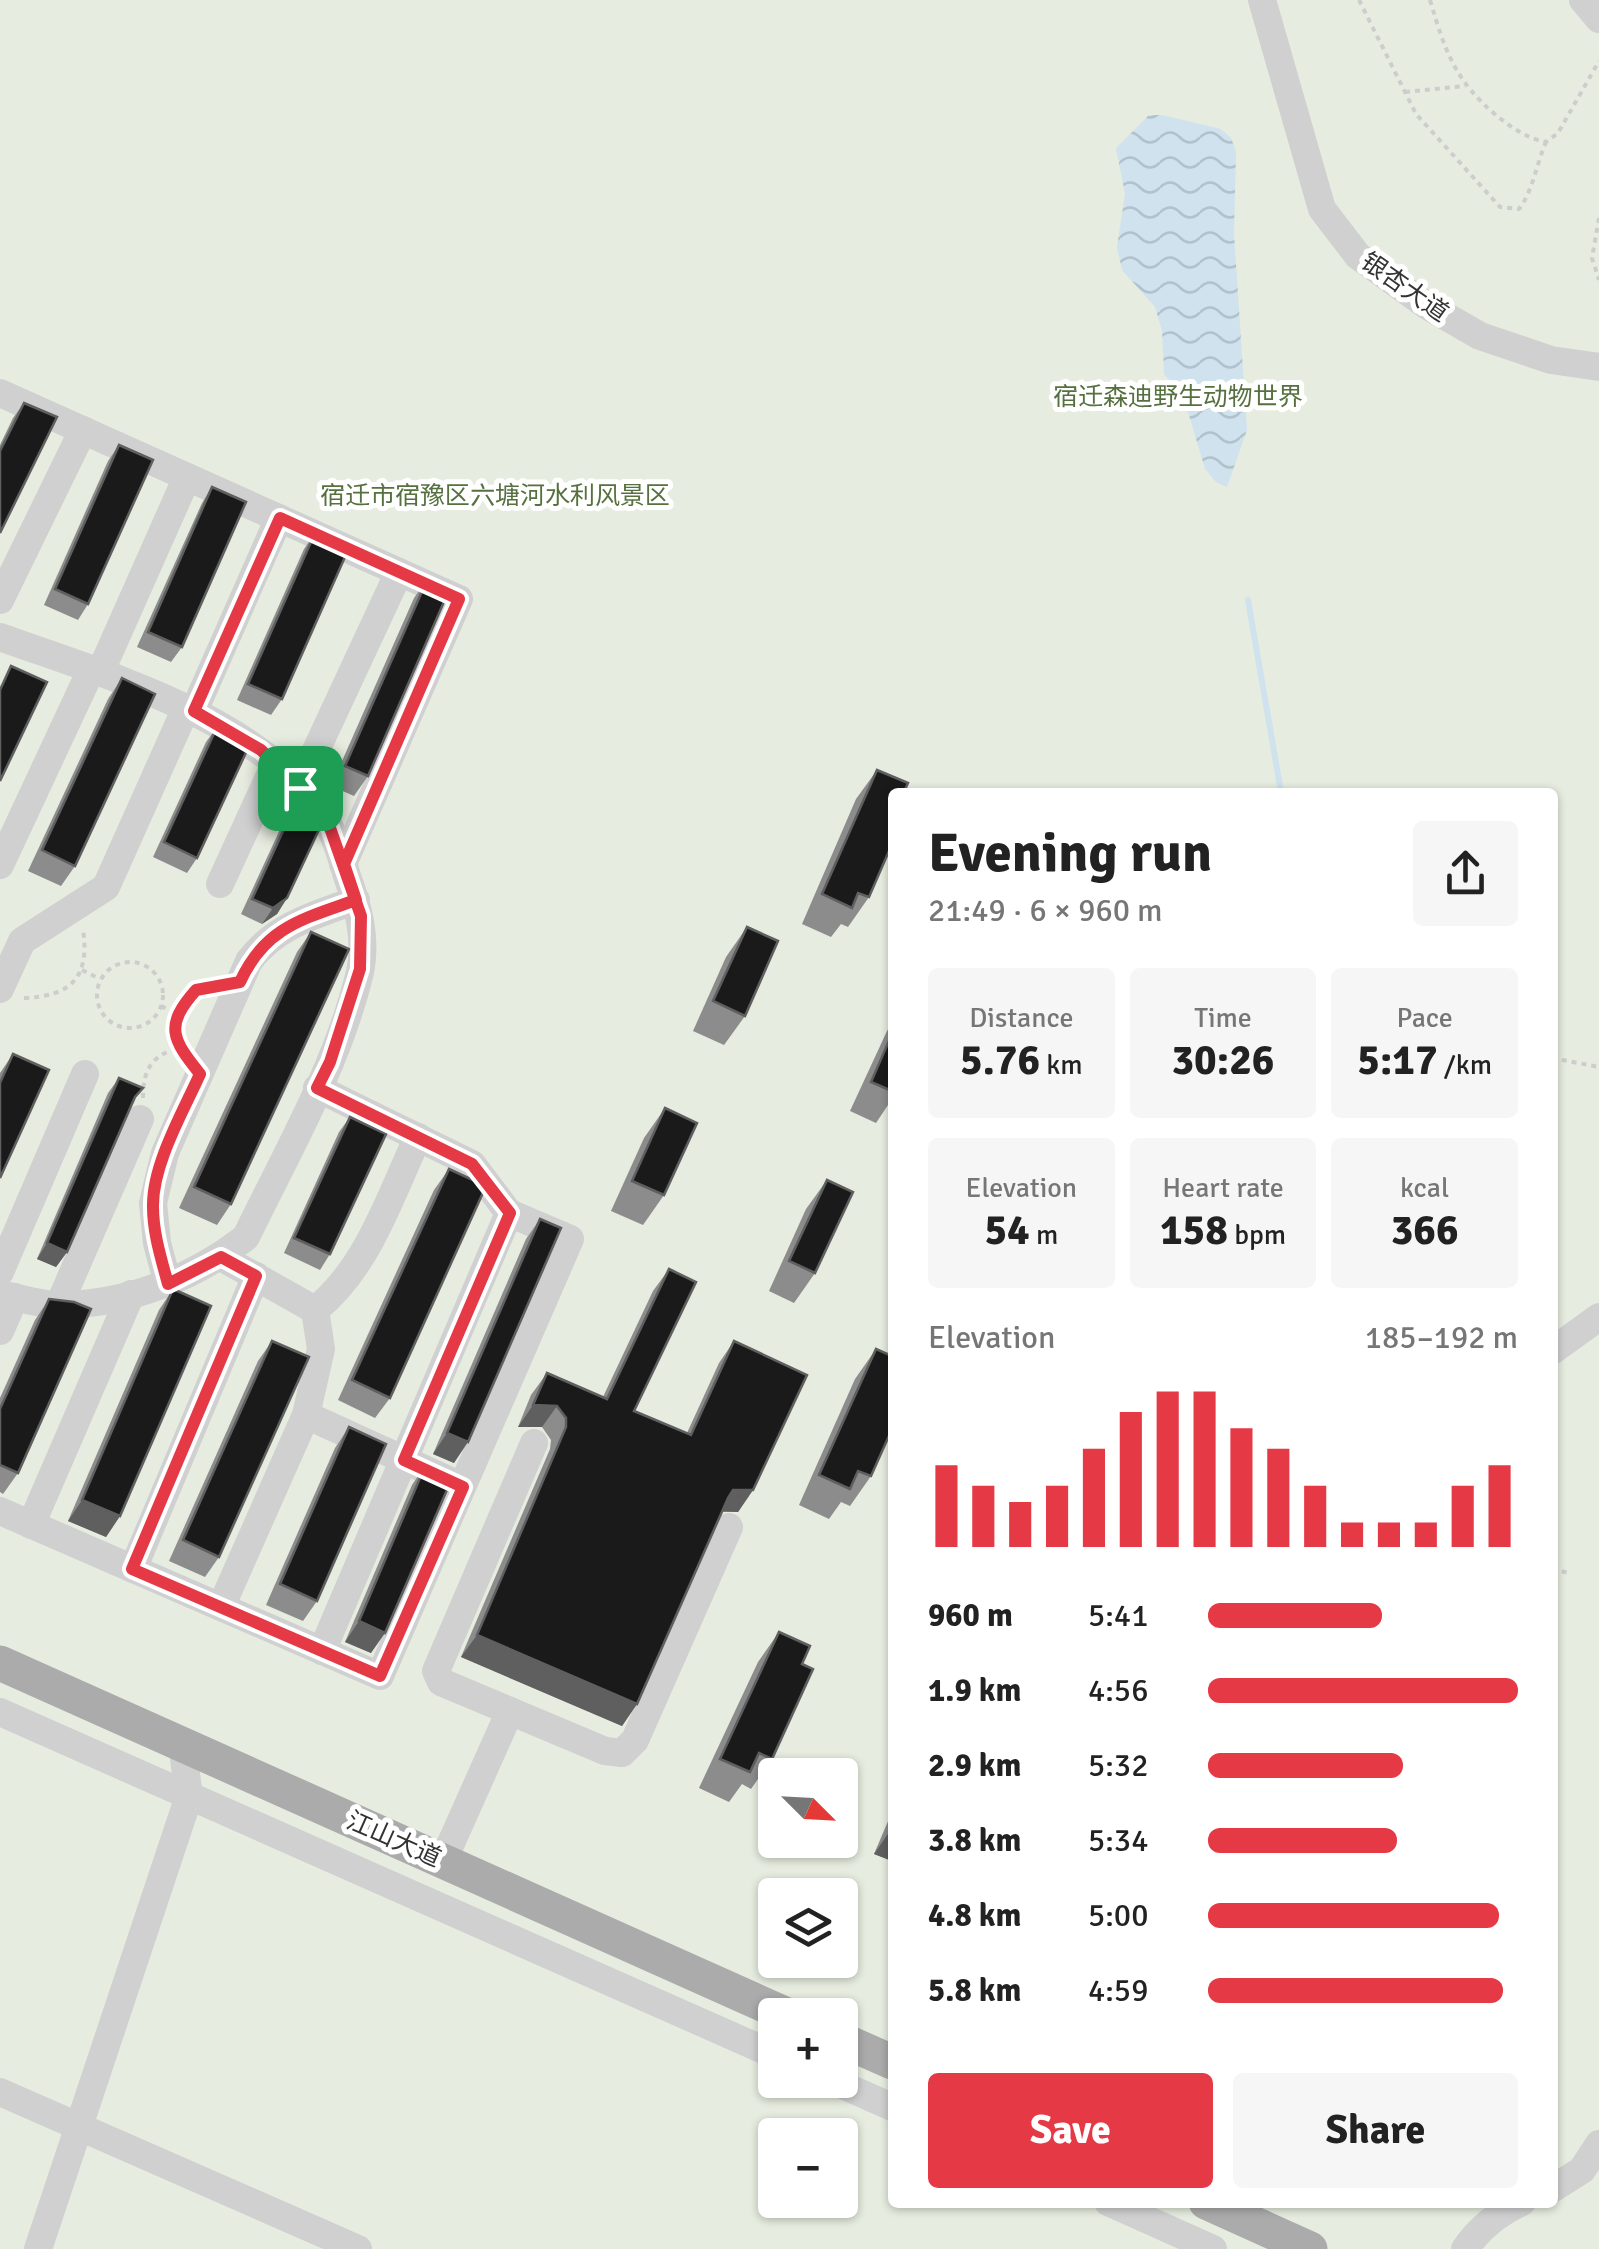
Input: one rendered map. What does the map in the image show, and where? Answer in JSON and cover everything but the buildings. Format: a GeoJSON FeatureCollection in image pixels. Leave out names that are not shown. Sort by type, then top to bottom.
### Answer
{"type":"FeatureCollection","features":[{"type":"Feature","properties":{"kind":"main road","name":"江山大道"},"geometry":{"type":"LineString","coordinates":[[0,1662],[758,2002]]}},
{"type":"Feature","properties":{"kind":"main road"},"geometry":{"type":"LineString","coordinates":[[858,2046],[888,2060]]}},
{"type":"Feature","properties":{"kind":"main road"},"geometry":{"type":"LineString","coordinates":[[1219,2208],[1310,2249]]}},
{"type":"Feature","properties":{"kind":"street","name":"银杏大道"},"geometry":{"type":"LineString","coordinates":[[1262,0],[1322,209],[1358,256],[1426,305],[1480,336],[1550,360],[1599,368]]}},
{"type":"Feature","properties":{"kind":"street"},"geometry":{"type":"LineString","coordinates":[[1582,0],[1599,19]]}},
{"type":"Feature","properties":{"kind":"street"},"geometry":{"type":"LineString","coordinates":[[0,393],[459,599],[344,864]]}},
{"type":"Feature","properties":{"kind":"street"},"geometry":{"type":"LineString","coordinates":[[0,600],[83,430]]}},
{"type":"Feature","properties":{"kind":"street"},"geometry":{"type":"LineString","coordinates":[[0,865],[187,477]]}},
{"type":"Feature","properties":{"kind":"street"},"geometry":{"type":"LineString","coordinates":[[8,994],[11,936],[80,904],[106,887],[280,518]]}},
{"type":"Feature","properties":{"kind":"street"},"geometry":{"type":"LineString","coordinates":[[300,788],[398,572]]}},
{"type":"Feature","properties":{"kind":"street"},"geometry":{"type":"LineString","coordinates":[[0,637],[190,710],[261,750],[300,788],[329,825],[361,916],[360,969],[330,1062],[246,1237],[221,1257],[168,1284],[107,1300],[60,1305],[8,1296],[0,1331]]}},
{"type":"Feature","properties":{"kind":"street"},"geometry":{"type":"LineString","coordinates":[[220,884],[275,764]]}},
{"type":"Feature","properties":{"kind":"street"},"geometry":{"type":"LineString","coordinates":[[168,1284],[156,1242],[152,1203],[165,1153],[240,982],[264,942],[313,916],[356,900]]}},
{"type":"Feature","properties":{"kind":"street"},"geometry":{"type":"LineString","coordinates":[[0,1272],[85,1074]]}},
{"type":"Feature","properties":{"kind":"street"},"geometry":{"type":"LineString","coordinates":[[0,1511],[380,1676],[570,1239],[510,1213],[472,1164],[317,1088]]}},
{"type":"Feature","properties":{"kind":"street"},"geometry":{"type":"LineString","coordinates":[[60,1305],[140,1119]]}},
{"type":"Feature","properties":{"kind":"street"},"geometry":{"type":"LineString","coordinates":[[315,1310],[336,1293],[358,1262],[418,1137]]}},
{"type":"Feature","properties":{"kind":"street"},"geometry":{"type":"LineString","coordinates":[[322,1651],[510,1213]]}},
{"type":"Feature","properties":{"kind":"street"},"geometry":{"type":"LineString","coordinates":[[221,1257],[315,1310]]}},
{"type":"Feature","properties":{"kind":"street"},"geometry":{"type":"LineString","coordinates":[[132,1569],[256,1276]]}},
{"type":"Feature","properties":{"kind":"street"},"geometry":{"type":"LineString","coordinates":[[31,1525],[131,1294]]}},
{"type":"Feature","properties":{"kind":"street"},"geometry":{"type":"LineString","coordinates":[[221,1607],[306,1415],[322,1350],[315,1310]]}},
{"type":"Feature","properties":{"kind":"street"},"geometry":{"type":"LineString","coordinates":[[1558,1347],[1599,1317]]}},
{"type":"Feature","properties":{"kind":"street"},"geometry":{"type":"LineString","coordinates":[[306,1415],[463,1487]]}},
{"type":"Feature","properties":{"kind":"street"},"geometry":{"type":"LineString","coordinates":[[534,1443],[436,1671],[441,1682],[510,1712],[605,1752],[622,1753],[630,1747],[729,1527]]}},
{"type":"Feature","properties":{"kind":"street"},"geometry":{"type":"LineString","coordinates":[[0,1712],[758,2047]]}},
{"type":"Feature","properties":{"kind":"street"},"geometry":{"type":"LineString","coordinates":[[443,1861],[510,1712]]}},
{"type":"Feature","properties":{"kind":"street"},"geometry":{"type":"LineString","coordinates":[[38,2249],[188,1796],[182,1744]]}},
{"type":"Feature","properties":{"kind":"street"},"geometry":{"type":"LineString","coordinates":[[0,2092],[358,2249]]}},
{"type":"Feature","properties":{"kind":"street"},"geometry":{"type":"LineString","coordinates":[[858,2092],[888,2105]]}},
{"type":"Feature","properties":{"kind":"street"},"geometry":{"type":"LineString","coordinates":[[1558,2184],[1582,2170],[1599,2144]]}},
{"type":"Feature","properties":{"kind":"street"},"geometry":{"type":"LineString","coordinates":[[1121,2208],[1213,2249]]}},
{"type":"Feature","properties":{"kind":"street"},"geometry":{"type":"LineString","coordinates":[[1465,2249],[1487,2210]]}},
{"type":"Feature","properties":{"kind":"path"},"geometry":{"type":"LineString","coordinates":[[1359,0],[1416,114],[1500,207],[1519,209],[1530,195],[1533,171],[1546,142],[1564,122],[1599,61]]}},
{"type":"Feature","properties":{"kind":"path"},"geometry":{"type":"LineString","coordinates":[[1430,0],[1442,43],[1465,86],[1510,126],[1546,142]]}},
{"type":"Feature","properties":{"kind":"path"},"geometry":{"type":"LineString","coordinates":[[1404,92],[1465,86]]}},
{"type":"Feature","properties":{"kind":"path"},"geometry":{"type":"LineString","coordinates":[[1599,218],[1592,258],[1599,280]]}},
{"type":"Feature","properties":{"kind":"path"},"geometry":{"type":"LineString","coordinates":[[8,994],[64,990],[82,970],[80,904]]}},
{"type":"Feature","properties":{"kind":"path"},"geometry":{"type":"LineString","coordinates":[[121,963],[144,964],[160,980],[160,1006],[150,1021],[140,1026],[120,1026],[103,1014],[98,1005],[101,980],[121,963]]}},
{"type":"Feature","properties":{"kind":"path"},"geometry":{"type":"LineString","coordinates":[[82,970],[101,980]]}},
{"type":"Feature","properties":{"kind":"path"},"geometry":{"type":"LineString","coordinates":[[200,1074],[174,1037],[178,1014],[196,990],[240,982]]}},
{"type":"Feature","properties":{"kind":"path"},"geometry":{"type":"LineString","coordinates":[[160,1006],[178,1014]]}},
{"type":"Feature","properties":{"kind":"path"},"geometry":{"type":"LineString","coordinates":[[140,1119],[148,1066],[158,1054],[179,1048]]}},
{"type":"Feature","properties":{"kind":"path"},"geometry":{"type":"LineString","coordinates":[[1558,1059],[1599,1068]]}},
{"type":"Feature","properties":{"kind":"path"},"geometry":{"type":"LineString","coordinates":[[1558,1571],[1569,1574]]}},
{"type":"Feature","properties":{"kind":"green space","name":"宿迁市宿豫区六塘河水利风景区"},"geometry":{"type":"Polygon","coordinates":[[[0,0],[1599,0],[1599,2249],[0,2249],[0,0]]]}},
{"type":"Feature","properties":{"kind":"water"},"geometry":{"type":"Polygon","coordinates":[[[1149,115],[1221,129],[1231,138],[1236,151],[1234,234],[1247,430],[1227,487],[1216,482],[1205,469],[1183,395],[1164,374],[1162,331],[1155,307],[1122,270],[1117,247],[1125,194],[1116,148],[1149,115]]]}},
{"type":"Feature","properties":{"kind":"waterway"},"geometry":{"type":"LineString","coordinates":[[1248,600],[1280,788]]}},
{"type":"Feature","properties":{"kind":"route"},"geometry":{"type":"LineString","coordinates":[[300,788],[261,750],[194,711],[280,518],[459,599],[344,864],[356,900],[286,928],[264,942],[240,982],[196,990],[176,1019],[174,1037],[200,1074],[165,1153],[152,1203],[156,1242],[168,1284],[221,1257],[256,1276],[132,1569],[380,1676],[463,1487],[404,1460],[510,1213],[472,1164],[317,1088],[330,1062],[360,969],[361,916],[356,900],[344,864],[329,825],[300,788]]}},
{"type":"Feature","properties":{"kind":"park label","name":"宿迁森迪野生动物世界"},"geometry":{"type":"Point","coordinates":[1178,396]}}]}
